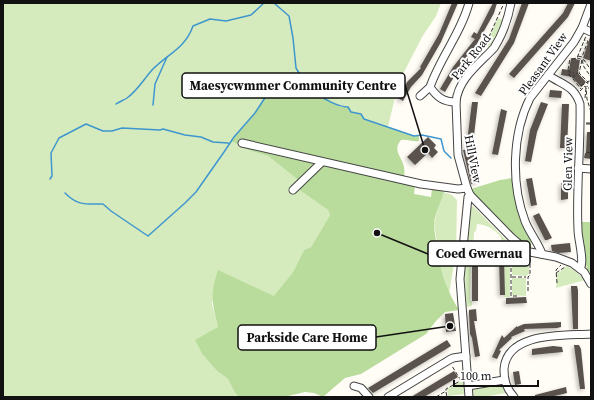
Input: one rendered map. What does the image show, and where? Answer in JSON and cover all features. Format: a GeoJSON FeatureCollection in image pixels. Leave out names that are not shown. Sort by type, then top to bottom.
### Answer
{"type":"FeatureCollection","features":[{"type":"Feature","properties":{"kind":"street"},"geometry":{"type":"LineString","coordinates":[[420,96],[430,87],[434,75],[465,17],[469,3]]}},
{"type":"Feature","properties":{"kind":"street","name":"Park Road"},"geometry":{"type":"LineString","coordinates":[[456,102],[457,93],[464,80],[498,42],[507,21],[511,3]]}},
{"type":"Feature","properties":{"kind":"street","name":"Pleasant View"},"geometry":{"type":"LineString","coordinates":[[542,254],[530,232],[520,203],[516,172],[519,131],[526,108],[536,90],[567,52],[587,31],[591,4]]}},
{"type":"Feature","properties":{"kind":"street","name":"Glen View"},"geometry":{"type":"LineString","coordinates":[[548,75],[571,88],[578,99],[580,110],[578,230],[583,264],[580,269]]}},
{"type":"Feature","properties":{"kind":"street"},"geometry":{"type":"LineString","coordinates":[[430,87],[440,99],[447,102],[456,102]]}},
{"type":"Feature","properties":{"kind":"street","name":"Hill View"},"geometry":{"type":"LineString","coordinates":[[456,102],[458,155],[470,195],[468,197],[460,279],[469,397]]}},
{"type":"Feature","properties":{"kind":"street"},"geometry":{"type":"LineString","coordinates":[[242,143],[420,184],[467,188]]}},
{"type":"Feature","properties":{"kind":"street"},"geometry":{"type":"LineString","coordinates":[[292,190],[322,162]]}},
{"type":"Feature","properties":{"kind":"street"},"geometry":{"type":"LineString","coordinates":[[578,168],[591,168]]}},
{"type":"Feature","properties":{"kind":"street"},"geometry":{"type":"LineString","coordinates":[[470,195],[512,238],[525,249],[580,269],[591,284]]}},
{"type":"Feature","properties":{"kind":"street"},"geometry":{"type":"LineString","coordinates":[[514,397],[509,392],[504,380],[504,366],[512,350],[526,341],[538,338],[591,334]]}},
{"type":"Feature","properties":{"kind":"street"},"geometry":{"type":"LineString","coordinates":[[388,397],[449,360],[466,356]]}},
{"type":"Feature","properties":{"kind":"street"},"geometry":{"type":"LineString","coordinates":[[468,386],[504,380]]}},
{"type":"Feature","properties":{"kind":"street"},"geometry":{"type":"LineString","coordinates":[[354,386],[360,388],[369,397]]}},
{"type":"Feature","properties":{"kind":"path"},"geometry":{"type":"LineString","coordinates":[[483,52],[504,3]]}},
{"type":"Feature","properties":{"kind":"path"},"geometry":{"type":"LineString","coordinates":[[577,58],[587,31]]}},
{"type":"Feature","properties":{"kind":"path"},"geometry":{"type":"LineString","coordinates":[[578,55],[582,57],[588,41],[584,40]]}},
{"type":"Feature","properties":{"kind":"path"},"geometry":{"type":"LineString","coordinates":[[582,57],[589,40],[591,41]]}},
{"type":"Feature","properties":{"kind":"path"},"geometry":{"type":"LineString","coordinates":[[575,74],[569,72],[568,70],[571,58],[582,60],[591,70]]}},
{"type":"Feature","properties":{"kind":"path"},"geometry":{"type":"LineString","coordinates":[[579,73],[582,60]]}},
{"type":"Feature","properties":{"kind":"path"},"geometry":{"type":"LineString","coordinates":[[582,60],[584,67],[591,77]]}},
{"type":"Feature","properties":{"kind":"path"},"geometry":{"type":"LineString","coordinates":[[579,73],[575,74],[573,78],[568,74],[582,88],[585,86],[586,88],[589,88]]}},
{"type":"Feature","properties":{"kind":"path"},"geometry":{"type":"LineString","coordinates":[[579,73],[588,82]]}},
{"type":"Feature","properties":{"kind":"path"},"geometry":{"type":"LineString","coordinates":[[582,88],[591,80]]}},
{"type":"Feature","properties":{"kind":"path"},"geometry":{"type":"LineString","coordinates":[[583,100],[588,82]]}},
{"type":"Feature","properties":{"kind":"path"},"geometry":{"type":"LineString","coordinates":[[586,88],[587,99],[591,112]]}},
{"type":"Feature","properties":{"kind":"path"},"geometry":{"type":"LineString","coordinates":[[583,123],[591,124]]}},
{"type":"Feature","properties":{"kind":"path"},"geometry":{"type":"LineString","coordinates":[[509,242],[511,257],[511,296],[519,296]]}},
{"type":"Feature","properties":{"kind":"path"},"geometry":{"type":"LineString","coordinates":[[528,291],[530,252]]}},
{"type":"Feature","properties":{"kind":"path"},"geometry":{"type":"LineString","coordinates":[[557,284],[556,270],[565,263]]}},
{"type":"Feature","properties":{"kind":"path"},"geometry":{"type":"LineString","coordinates":[[556,274],[565,263]]}},
{"type":"Feature","properties":{"kind":"path"},"geometry":{"type":"LineString","coordinates":[[511,277],[528,277]]}},
{"type":"Feature","properties":{"kind":"path"},"geometry":{"type":"LineString","coordinates":[[436,397],[446,391],[446,388],[460,381],[449,360]]}},
{"type":"Feature","properties":{"kind":"path"},"geometry":{"type":"LineString","coordinates":[[446,391],[447,397]]}},
{"type":"Feature","properties":{"kind":"green space"},"geometry":{"type":"Polygon","coordinates":[[[3,3],[441,3],[436,16],[422,37],[402,76],[396,93],[388,127],[364,119],[361,114],[351,112],[348,107],[334,104],[325,99],[314,91],[307,80],[255,113],[231,141],[248,150],[268,156],[297,179],[298,189],[328,210],[330,215],[311,247],[304,250],[293,272],[274,297],[219,271],[212,304],[218,327],[203,355],[217,371],[228,379],[235,393],[239,397],[3,397],[3,3]]]}},
{"type":"Feature","properties":{"kind":"green space"},"geometry":{"type":"Polygon","coordinates":[[[498,18],[503,20],[499,34],[490,47],[485,47],[498,18]]]}},
{"type":"Feature","properties":{"kind":"green space"},"geometry":{"type":"Polygon","coordinates":[[[302,78],[307,80],[314,91],[341,107],[348,107],[351,112],[361,114],[364,119],[414,136],[419,135],[419,141],[401,140],[397,147],[404,169],[403,184],[415,186],[414,194],[431,197],[432,188],[444,190],[434,222],[435,234],[443,277],[459,310],[445,312],[426,334],[361,374],[345,378],[323,397],[314,393],[305,392],[284,397],[239,397],[235,393],[228,379],[217,371],[203,355],[195,340],[218,327],[214,311],[213,292],[218,270],[274,296],[293,272],[304,250],[311,247],[330,215],[328,210],[298,189],[297,179],[268,156],[248,150],[231,141],[255,113],[274,84],[278,81],[302,78]]]}},
{"type":"Feature","properties":{"kind":"green space"},"geometry":{"type":"Polygon","coordinates":[[[513,178],[520,219],[531,240],[531,247],[527,247],[478,198],[471,189],[500,180],[513,178]]]}},
{"type":"Feature","properties":{"kind":"green space"},"geometry":{"type":"Polygon","coordinates":[[[443,192],[452,195],[457,200],[456,252],[449,294],[441,269],[434,223],[443,192]]]}},
{"type":"Feature","properties":{"kind":"green space"},"geometry":{"type":"Polygon","coordinates":[[[473,206],[507,241],[510,257],[510,297],[504,298],[503,295],[505,294],[504,258],[502,258],[501,237],[490,228],[477,224],[476,231],[474,232],[473,255],[471,255],[470,301],[472,301],[472,306],[466,307],[464,282],[465,257],[471,207],[473,206]]]}},
{"type":"Feature","properties":{"kind":"green space"},"geometry":{"type":"Polygon","coordinates":[[[582,222],[591,222],[591,273],[587,270],[582,222]]]}},
{"type":"Feature","properties":{"kind":"green space"},"geometry":{"type":"Polygon","coordinates":[[[510,242],[523,256],[529,257],[529,274],[526,276],[512,275],[512,255],[510,242]]]}},
{"type":"Feature","properties":{"kind":"green space"},"geometry":{"type":"Polygon","coordinates":[[[567,266],[585,280],[556,288],[557,274],[567,266]]]}},
{"type":"Feature","properties":{"kind":"green space"},"geometry":{"type":"Polygon","coordinates":[[[512,278],[526,278],[526,296],[512,295],[512,278]]]}},
{"type":"Feature","properties":{"kind":"green space"},"geometry":{"type":"Polygon","coordinates":[[[459,382],[463,382],[465,394],[448,396],[447,389],[459,382]]]}},
{"type":"Feature","properties":{"kind":"green space"},"geometry":{"type":"Polygon","coordinates":[[[502,384],[506,393],[483,397],[473,397],[472,390],[502,384]]]}},
{"type":"Feature","properties":{"kind":"building"},"geometry":{"type":"Polygon","coordinates":[[[452,3],[458,3],[441,42],[422,75],[411,87],[403,101],[398,98],[407,82],[421,68],[420,67],[439,34],[452,3]]]}},
{"type":"Feature","properties":{"kind":"building"},"geometry":{"type":"Polygon","coordinates":[[[493,3],[497,3],[494,13],[474,49],[458,70],[445,92],[440,89],[453,67],[475,39],[471,37],[474,32],[477,34],[493,3]]]}},
{"type":"Feature","properties":{"kind":"building"},"geometry":{"type":"Polygon","coordinates":[[[522,3],[529,3],[514,43],[481,96],[475,93],[509,39],[522,3]]]}},
{"type":"Feature","properties":{"kind":"building"},"geometry":{"type":"Polygon","coordinates":[[[568,3],[575,3],[568,17],[514,78],[509,74],[563,13],[568,3]]]}},
{"type":"Feature","properties":{"kind":"building"},"geometry":{"type":"Polygon","coordinates":[[[591,37],[591,61],[583,58],[591,37]]]}},
{"type":"Feature","properties":{"kind":"building"},"geometry":{"type":"Polygon","coordinates":[[[571,58],[580,60],[578,73],[586,82],[581,87],[572,77],[561,75],[562,69],[569,70],[571,58]]]}},
{"type":"Feature","properties":{"kind":"building"},"geometry":{"type":"Polygon","coordinates":[[[550,90],[562,91],[561,98],[549,97],[550,90]]]}},
{"type":"Feature","properties":{"kind":"building"},"geometry":{"type":"Polygon","coordinates":[[[472,102],[478,102],[472,152],[474,152],[474,165],[476,165],[480,180],[471,184],[463,150],[466,150],[472,102]]]}},
{"type":"Feature","properties":{"kind":"building"},"geometry":{"type":"Polygon","coordinates":[[[541,102],[548,104],[537,132],[531,162],[525,161],[530,130],[541,102]]]}},
{"type":"Feature","properties":{"kind":"building"},"geometry":{"type":"Polygon","coordinates":[[[562,104],[569,104],[567,148],[560,148],[562,104]]]}},
{"type":"Feature","properties":{"kind":"building"},"geometry":{"type":"Polygon","coordinates":[[[501,109],[507,111],[498,155],[492,154],[501,109]]]}},
{"type":"Feature","properties":{"kind":"building"},"geometry":{"type":"Polygon","coordinates":[[[587,132],[591,132],[591,159],[584,158],[586,153],[587,132]]]}},
{"type":"Feature","properties":{"kind":"building"},"geometry":{"type":"Polygon","coordinates":[[[428,137],[436,145],[434,148],[438,152],[432,158],[428,153],[415,165],[407,157],[428,137]]]}},
{"type":"Feature","properties":{"kind":"building"},"geometry":{"type":"Polygon","coordinates":[[[532,178],[537,205],[531,206],[526,179],[532,178]]]}},
{"type":"Feature","properties":{"kind":"building"},"geometry":{"type":"Polygon","coordinates":[[[561,183],[568,183],[568,199],[561,200],[561,183]]]}},
{"type":"Feature","properties":{"kind":"building"},"geometry":{"type":"Polygon","coordinates":[[[539,213],[552,238],[545,240],[533,216],[539,213]]]}},
{"type":"Feature","properties":{"kind":"building"},"geometry":{"type":"Polygon","coordinates":[[[570,243],[571,252],[558,253],[552,251],[551,245],[570,243]]]}},
{"type":"Feature","properties":{"kind":"building"},"geometry":{"type":"Polygon","coordinates":[[[472,256],[478,257],[478,301],[472,301],[472,256]]]}},
{"type":"Feature","properties":{"kind":"building"},"geometry":{"type":"Polygon","coordinates":[[[499,258],[504,258],[505,295],[500,295],[499,258]]]}},
{"type":"Feature","properties":{"kind":"building"},"geometry":{"type":"Polygon","coordinates":[[[571,286],[577,286],[578,290],[578,329],[573,329],[571,286]]]}},
{"type":"Feature","properties":{"kind":"building"},"geometry":{"type":"Polygon","coordinates":[[[526,297],[527,303],[506,304],[506,298],[526,297]]]}},
{"type":"Feature","properties":{"kind":"building"},"geometry":{"type":"Polygon","coordinates":[[[476,309],[477,321],[474,321],[480,356],[475,357],[470,334],[469,310],[476,309]]]}},
{"type":"Feature","properties":{"kind":"building"},"geometry":{"type":"Polygon","coordinates":[[[453,313],[456,331],[446,332],[445,314],[453,313]]]}},
{"type":"Feature","properties":{"kind":"building"},"geometry":{"type":"Polygon","coordinates":[[[561,322],[561,327],[557,328],[524,329],[525,331],[511,337],[512,338],[499,350],[501,351],[497,359],[492,357],[502,335],[504,338],[517,326],[524,324],[561,322]]]}},
{"type":"Feature","properties":{"kind":"building"},"geometry":{"type":"Polygon","coordinates":[[[447,340],[451,346],[443,351],[373,393],[368,388],[447,340]]]}},
{"type":"Feature","properties":{"kind":"building"},"geometry":{"type":"Polygon","coordinates":[[[574,345],[579,345],[581,349],[585,389],[580,389],[574,345]]]}},
{"type":"Feature","properties":{"kind":"building"},"geometry":{"type":"Polygon","coordinates":[[[553,346],[562,347],[563,352],[532,355],[532,349],[553,346]]]}},
{"type":"Feature","properties":{"kind":"building"},"geometry":{"type":"Polygon","coordinates":[[[454,371],[458,377],[424,397],[411,397],[454,371]]]}},
{"type":"Feature","properties":{"kind":"building"},"geometry":{"type":"Polygon","coordinates":[[[519,371],[521,384],[515,385],[513,372],[519,371]]]}},
{"type":"Feature","properties":{"kind":"building"},"geometry":{"type":"Polygon","coordinates":[[[566,387],[567,393],[550,397],[535,397],[535,395],[566,387]]]}},
{"type":"Feature","properties":{"kind":"waterway"},"geometry":{"type":"LineString","coordinates":[[116,104],[131,95],[152,70],[180,46],[190,34],[193,26],[210,19],[226,21],[251,15],[264,3]]}},
{"type":"Feature","properties":{"kind":"waterway"},"geometry":{"type":"LineString","coordinates":[[274,3],[289,16],[296,68],[302,78]]}},
{"type":"Feature","properties":{"kind":"waterway"},"geometry":{"type":"LineString","coordinates":[[153,105],[155,84],[167,57]]}},
{"type":"Feature","properties":{"kind":"waterway"},"geometry":{"type":"LineString","coordinates":[[65,193],[78,202],[86,204],[103,204],[148,236],[196,192],[234,137],[255,113],[274,84],[296,78],[307,80],[317,94],[330,102],[348,107],[351,112],[361,114],[364,119],[414,136],[422,135],[441,139],[444,151],[451,158]]}},
{"type":"Feature","properties":{"kind":"waterway"},"geometry":{"type":"LineString","coordinates":[[50,179],[52,176],[51,153],[59,138],[86,124],[103,131],[112,131],[122,128],[163,129],[185,135],[201,137],[213,142],[229,144]]}},
{"type":"Feature","properties":{"kind":"place","name":"Maesycwmmer Community Centre"},"geometry":{"type":"Point","coordinates":[425,150]}},
{"type":"Feature","properties":{"kind":"place","name":"Coed Gwernau"},"geometry":{"type":"Point","coordinates":[377,233]}},
{"type":"Feature","properties":{"kind":"place","name":"Parkside Care Home"},"geometry":{"type":"Point","coordinates":[450,326]}}]}
